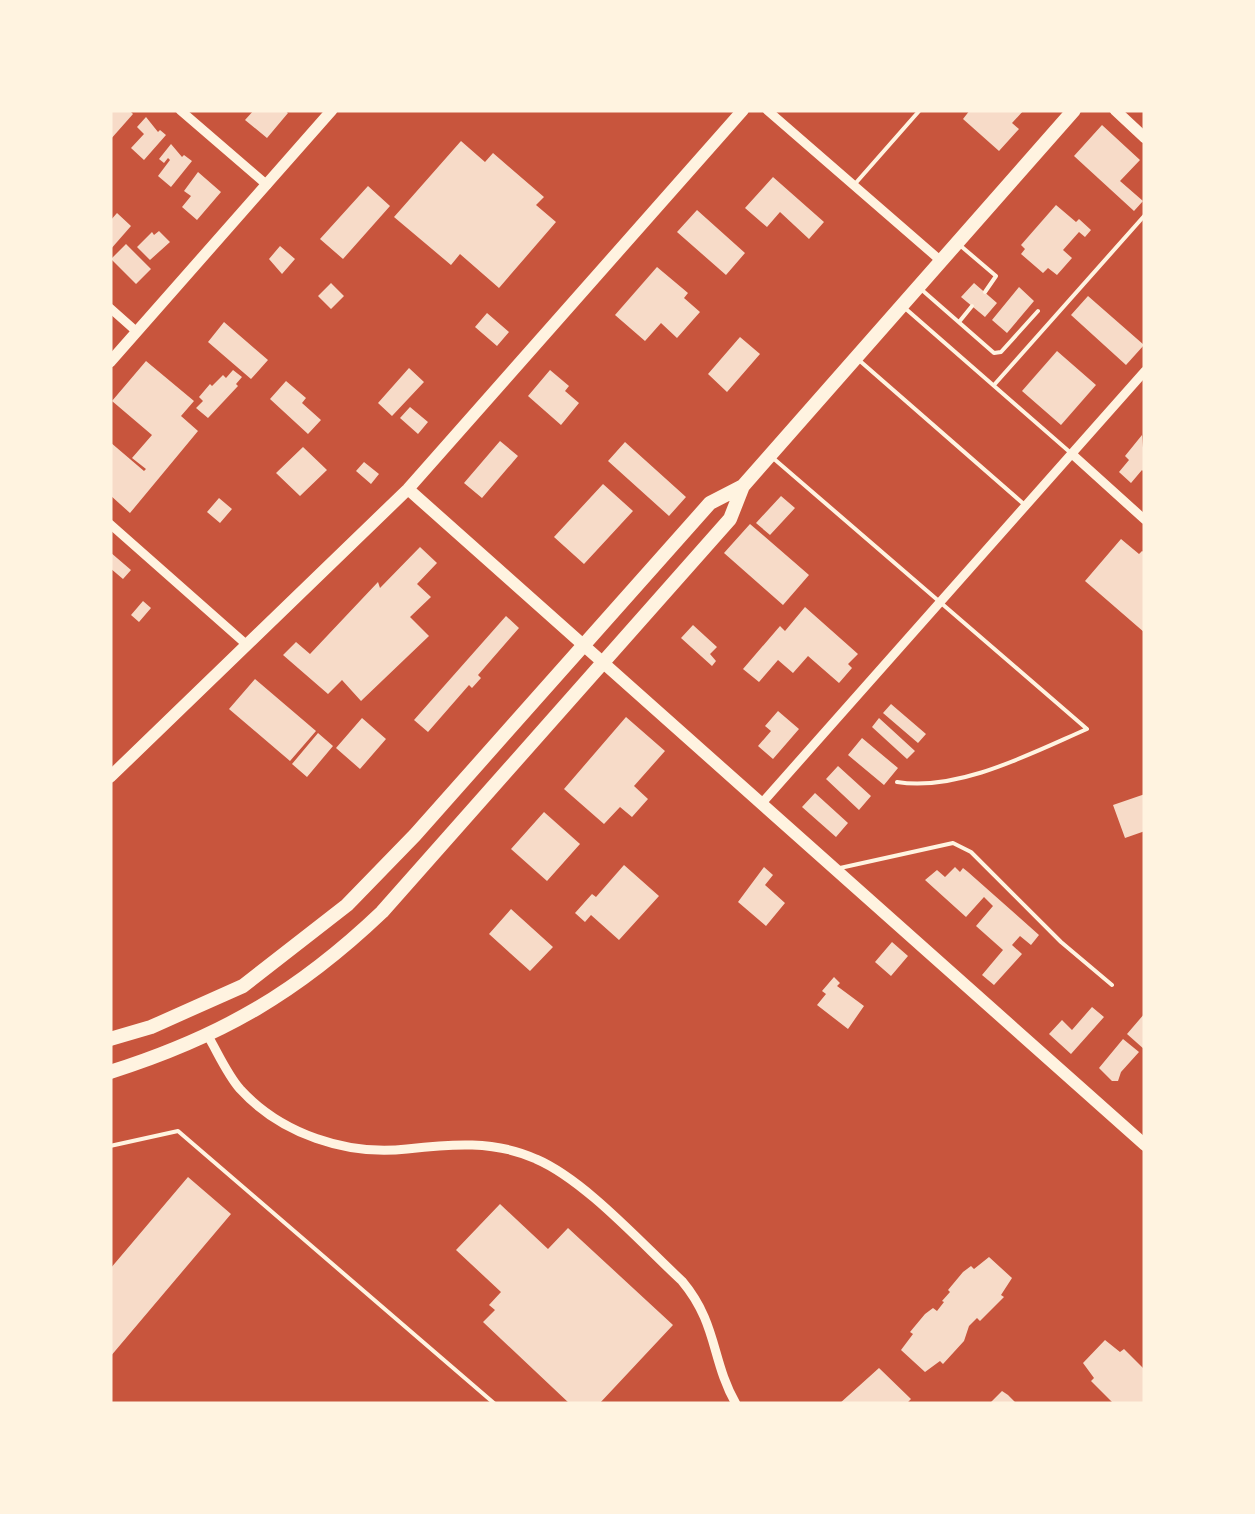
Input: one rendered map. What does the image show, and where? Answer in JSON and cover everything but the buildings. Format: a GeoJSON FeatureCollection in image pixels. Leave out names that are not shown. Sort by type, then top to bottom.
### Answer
{"type":"FeatureCollection","features":[{"type":"Feature","properties":{"kind":"main road"},"geometry":{"type":"LineString","coordinates":[[110,778],[408,488],[743,110]]}},
{"type":"Feature","properties":{"kind":"main road"},"geometry":{"type":"LineString","coordinates":[[110,1039],[151,1027],[243,986],[319,930],[389,863],[710,503],[743,486],[1074,110]]}},
{"type":"Feature","properties":{"kind":"main road"},"geometry":{"type":"LineString","coordinates":[[110,1072],[208,1036],[258,1011],[370,924],[730,520],[743,486]]}},
{"type":"Feature","properties":{"kind":"main road"},"geometry":{"type":"LineString","coordinates":[[408,488],[1145,1145]]}},
{"type":"Feature","properties":{"kind":"street"},"geometry":{"type":"LineString","coordinates":[[180,110],[266,185]]}},
{"type":"Feature","properties":{"kind":"street"},"geometry":{"type":"LineString","coordinates":[[110,362],[332,110]]}},
{"type":"Feature","properties":{"kind":"street"},"geometry":{"type":"LineString","coordinates":[[767,110],[941,261]]}},
{"type":"Feature","properties":{"kind":"street"},"geometry":{"type":"LineString","coordinates":[[1115,110],[1145,138]]}},
{"type":"Feature","properties":{"kind":"street"},"geometry":{"type":"LineString","coordinates":[[110,308],[137,332]]}},
{"type":"Feature","properties":{"kind":"street"},"geometry":{"type":"LineString","coordinates":[[762,804],[1145,371]]}},
{"type":"Feature","properties":{"kind":"street"},"geometry":{"type":"LineString","coordinates":[[1072,454],[1145,520]]}},
{"type":"Feature","properties":{"kind":"street"},"geometry":{"type":"LineString","coordinates":[[110,524],[247,645]]}},
{"type":"Feature","properties":{"kind":"street"},"geometry":{"type":"LineString","coordinates":[[208,1036],[237,1086],[264,1110],[302,1132],[353,1148],[374,1150],[434,1144],[481,1145],[536,1159],[573,1182],[696,1298],[712,1331],[736,1404]]}},
{"type":"Feature","properties":{"kind":"lane"},"geometry":{"type":"LineString","coordinates":[[854,185],[920,110]]}},
{"type":"Feature","properties":{"kind":"lane"},"geometry":{"type":"LineString","coordinates":[[994,385],[1145,215]]}},
{"type":"Feature","properties":{"kind":"lane"},"geometry":{"type":"LineString","coordinates":[[957,242],[996,276],[985,292]]}},
{"type":"Feature","properties":{"kind":"lane"},"geometry":{"type":"LineString","coordinates":[[918,286],[994,353],[1002,352],[1038,310]]}},
{"type":"Feature","properties":{"kind":"lane"},"geometry":{"type":"LineString","coordinates":[[902,306],[1072,454]]}},
{"type":"Feature","properties":{"kind":"lane"},"geometry":{"type":"LineString","coordinates":[[959,322],[972,306]]}},
{"type":"Feature","properties":{"kind":"lane"},"geometry":{"type":"LineString","coordinates":[[856,358],[1026,506]]}},
{"type":"Feature","properties":{"kind":"lane"},"geometry":{"type":"LineString","coordinates":[[770,456],[1087,729],[1002,766],[918,786],[897,782]]}},
{"type":"Feature","properties":{"kind":"lane"},"geometry":{"type":"LineString","coordinates":[[836,869],[953,843],[971,852],[1061,942],[1112,985]]}},
{"type":"Feature","properties":{"kind":"lane"},"geometry":{"type":"LineString","coordinates":[[110,1146],[178,1132],[496,1404]]}}]}
